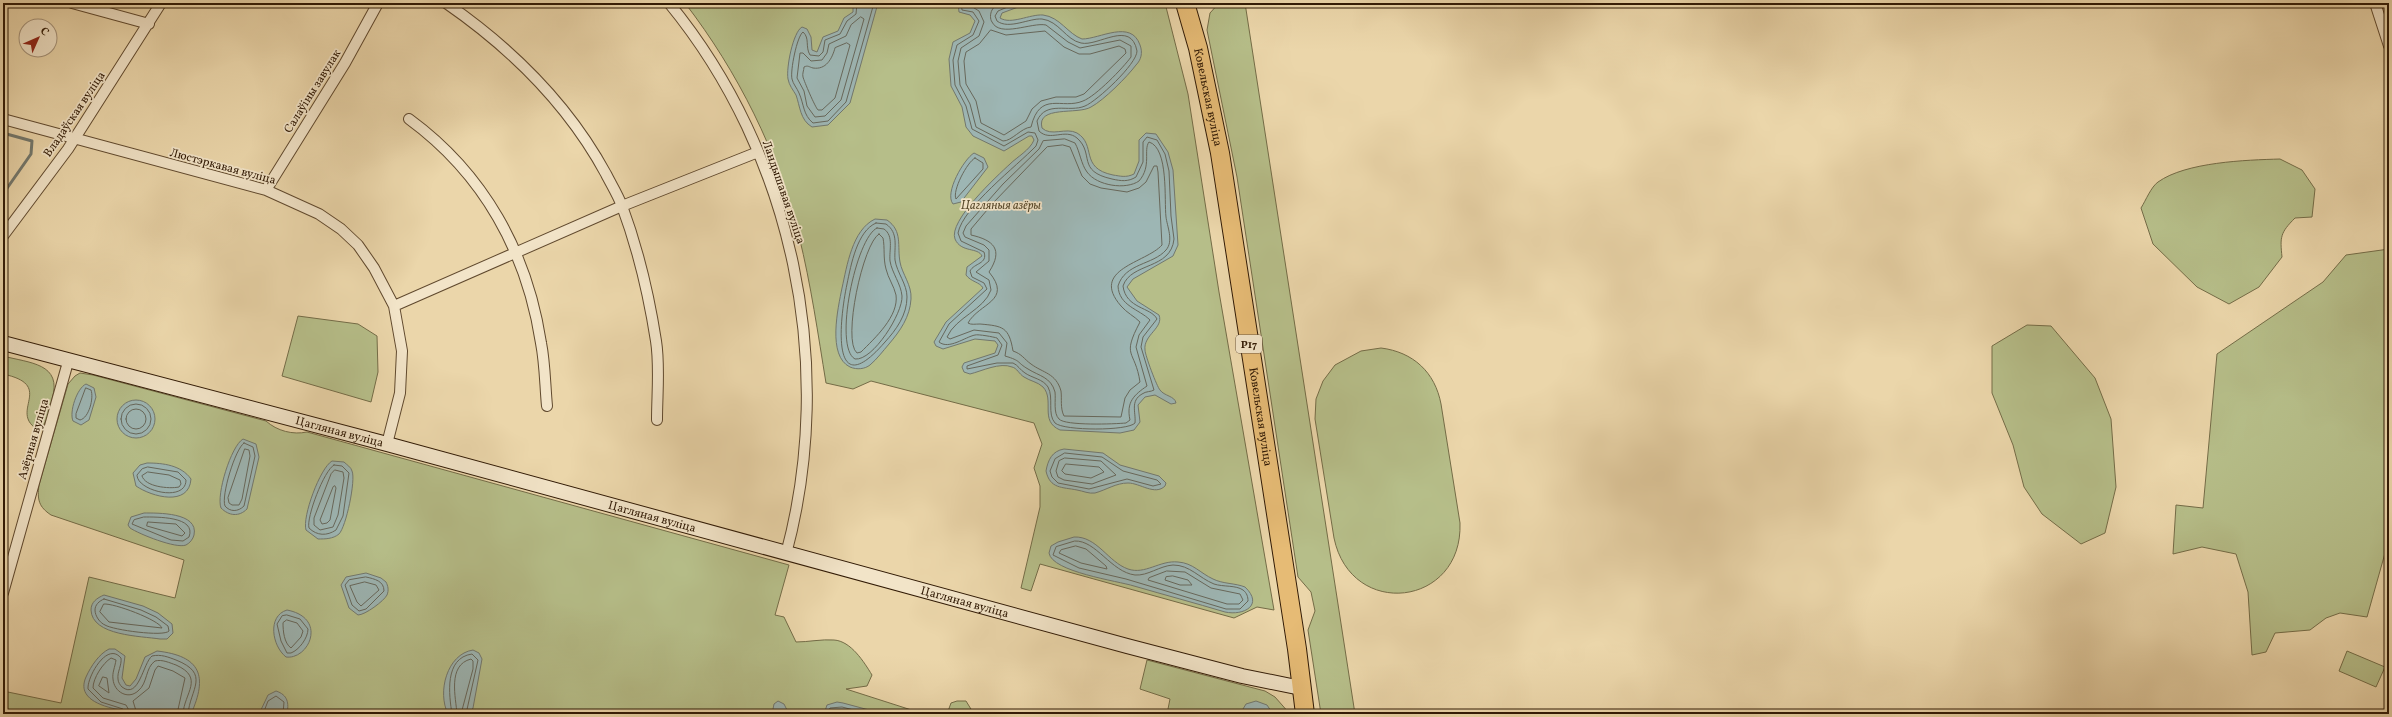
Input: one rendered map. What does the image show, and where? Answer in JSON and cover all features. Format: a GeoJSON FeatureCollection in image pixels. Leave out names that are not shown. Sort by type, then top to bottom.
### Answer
{"type":"FeatureCollection","features":[{"type":"Feature","properties":{"kind":"highway","name":"Ковельская вуліца"},"geometry":{"type":"LineString","coordinates":[[1186,3],[1198,48],[1220,153],[1297,649],[1305,714]]}},
{"type":"Feature","properties":{"kind":"street"},"geometry":{"type":"LineString","coordinates":[[72,3],[149,24]]}},
{"type":"Feature","properties":{"kind":"street","name":"Владаўская вуліца"},"geometry":{"type":"LineString","coordinates":[[3,236],[75,138],[161,3]]}},
{"type":"Feature","properties":{"kind":"street","name":"Салаўіны завулак"},"geometry":{"type":"LineString","coordinates":[[266,190],[345,64],[378,3]]}},
{"type":"Feature","properties":{"kind":"street"},"geometry":{"type":"LineString","coordinates":[[446,3],[507,49],[549,92],[572,120],[595,154],[622,206],[643,276],[656,342],[657,420]]}},
{"type":"Feature","properties":{"kind":"street","name":"Ландышавая вуліца"},"geometry":{"type":"LineString","coordinates":[[669,3],[694,33],[737,104],[758,152],[790,248],[800,295],[807,364],[803,461],[792,532],[786,554]]}},
{"type":"Feature","properties":{"kind":"street"},"geometry":{"type":"LineString","coordinates":[[2375,3],[2389,46]]}},
{"type":"Feature","properties":{"kind":"street","name":"Люстэркавая вуліца"},"geometry":{"type":"LineString","coordinates":[[3,119],[266,190],[319,214],[341,229],[358,245],[374,268],[394,306],[402,351],[400,393],[387,444]]}},
{"type":"Feature","properties":{"kind":"street"},"geometry":{"type":"LineString","coordinates":[[409,119],[434,137],[484,194],[516,253],[534,306],[542,343],[547,406]]}},
{"type":"Feature","properties":{"kind":"street"},"geometry":{"type":"LineString","coordinates":[[394,306],[622,206],[758,152]]}},
{"type":"Feature","properties":{"kind":"street","name":"Цагляная вуліца"},"geometry":{"type":"LineString","coordinates":[[3,343],[68,362],[387,444],[786,554],[1242,676],[1301,688]]}},
{"type":"Feature","properties":{"kind":"street","name":"Азёрная вуліца"},"geometry":{"type":"LineString","coordinates":[[3,593],[68,362]]}},
{"type":"Feature","properties":{"kind":"green space","name":"Цагляныя азёры"},"geometry":{"type":"Polygon","coordinates":[[[685,3],[1165,3],[1188,94],[1219,292],[1274,610],[1257,607],[1234,618],[1040,564],[1031,591],[1021,588],[1040,507],[1040,486],[1034,468],[1042,444],[1034,423],[871,381],[853,389],[826,383],[803,254],[780,174],[768,144],[739,85],[704,29],[685,3]]]}},
{"type":"Feature","properties":{"kind":"green space"},"geometry":{"type":"Polygon","coordinates":[[[1219,3],[1245,3],[1355,714],[1321,714],[1308,630],[1315,611],[1311,592],[1298,577],[1237,177],[1207,30],[1210,13],[1219,3]]]}},
{"type":"Feature","properties":{"kind":"green space"},"geometry":{"type":"Polygon","coordinates":[[[2280,159],[2302,170],[2315,189],[2312,217],[2295,218],[2290,223],[2281,240],[2282,257],[2259,287],[2229,304],[2197,287],[2153,244],[2141,208],[2155,184],[2170,175],[2184,170],[2234,161],[2280,159]]]}},
{"type":"Feature","properties":{"kind":"green space"},"geometry":{"type":"Polygon","coordinates":[[[2389,249],[2389,539],[2367,617],[2340,613],[2326,618],[2310,630],[2275,633],[2266,652],[2252,655],[2248,592],[2236,554],[2202,547],[2173,554],[2176,505],[2203,508],[2217,354],[2323,282],[2346,255],[2389,249]]]}},
{"type":"Feature","properties":{"kind":"green space"},"geometry":{"type":"Polygon","coordinates":[[[298,316],[358,324],[377,336],[378,372],[371,402],[282,376],[298,316]]]}},
{"type":"Feature","properties":{"kind":"green space"},"geometry":{"type":"Polygon","coordinates":[[[2027,325],[2051,326],[2095,378],[2111,419],[2116,487],[2105,533],[2081,544],[2042,514],[2024,487],[2013,445],[1992,393],[1992,346],[2027,325]]]}},
{"type":"Feature","properties":{"kind":"green space"},"geometry":{"type":"Polygon","coordinates":[[[1381,348],[1393,350],[1412,359],[1428,373],[1434,382],[1441,404],[1460,523],[1456,551],[1444,572],[1426,586],[1404,593],[1382,591],[1361,582],[1344,564],[1334,538],[1315,419],[1316,399],[1323,381],[1335,365],[1361,351],[1381,348]]]}},
{"type":"Feature","properties":{"kind":"green space"},"geometry":{"type":"Polygon","coordinates":[[[3,356],[33,363],[48,371],[53,378],[54,387],[50,410],[43,426],[34,427],[28,420],[27,413],[29,391],[26,384],[18,379],[3,374],[3,356]]]}},
{"type":"Feature","properties":{"kind":"green space"},"geometry":{"type":"Polygon","coordinates":[[[80,373],[93,375],[266,421],[280,430],[296,433],[307,432],[789,565],[775,615],[784,617],[796,642],[834,640],[846,644],[856,653],[872,675],[867,686],[846,689],[924,714],[3,714],[3,691],[61,703],[89,577],[175,598],[184,560],[51,515],[41,506],[38,495],[39,485],[68,384],[80,373]]]}},
{"type":"Feature","properties":{"kind":"green space"},"geometry":{"type":"Polygon","coordinates":[[[2347,651],[2385,667],[2376,687],[2339,671],[2347,651]]]}},
{"type":"Feature","properties":{"kind":"green space"},"geometry":{"type":"Polygon","coordinates":[[[1147,660],[1265,691],[1275,697],[1290,714],[1167,714],[1170,699],[1140,689],[1147,660]]]}},
{"type":"Feature","properties":{"kind":"green space"},"geometry":{"type":"Polygon","coordinates":[[[966,701],[974,714],[947,714],[951,703],[966,701]]]}},
{"type":"Feature","properties":{"kind":"water"},"geometry":{"type":"Polygon","coordinates":[[[853,3],[878,3],[850,103],[828,125],[812,127],[803,117],[796,95],[788,79],[789,59],[793,43],[802,27],[807,29],[811,37],[812,50],[817,52],[823,37],[838,31],[844,18],[853,12],[853,3]]]}},
{"type":"Feature","properties":{"kind":"water"},"geometry":{"type":"Polygon","coordinates":[[[958,3],[1029,3],[1002,13],[1000,18],[1004,20],[1015,20],[1038,15],[1049,16],[1077,37],[1082,39],[1114,32],[1122,32],[1130,33],[1136,37],[1140,45],[1141,54],[1138,63],[1109,94],[1091,107],[1051,113],[1045,116],[1042,121],[1042,128],[1046,131],[1073,131],[1077,133],[1083,138],[1092,162],[1096,167],[1103,172],[1113,175],[1126,176],[1134,174],[1139,161],[1139,140],[1146,133],[1156,134],[1168,152],[1173,170],[1178,245],[1173,256],[1133,279],[1127,287],[1137,301],[1159,315],[1159,324],[1147,340],[1145,350],[1158,388],[1174,399],[1176,403],[1171,404],[1155,395],[1145,397],[1138,405],[1140,422],[1134,430],[1120,433],[1060,430],[1050,421],[1048,398],[1043,387],[1024,377],[1014,368],[1002,366],[970,374],[964,372],[962,367],[964,363],[995,353],[998,345],[995,341],[975,339],[943,349],[936,346],[934,342],[946,322],[983,288],[980,284],[970,279],[966,275],[967,267],[982,256],[980,253],[961,246],[955,239],[955,231],[959,221],[985,188],[1026,150],[1034,140],[1032,136],[1029,136],[1004,151],[973,136],[966,127],[962,107],[951,86],[949,59],[953,42],[970,33],[975,21],[970,15],[959,12],[958,3]]]}},
{"type":"Feature","properties":{"kind":"water"},"geometry":{"type":"Polygon","coordinates":[[[974,153],[984,158],[988,167],[961,202],[953,204],[951,192],[956,177],[965,162],[974,153]]]}},
{"type":"Feature","properties":{"kind":"water"},"geometry":{"type":"Polygon","coordinates":[[[875,219],[887,220],[895,229],[898,239],[900,262],[910,289],[911,299],[909,312],[901,329],[893,339],[873,363],[861,369],[855,369],[843,361],[838,353],[836,331],[838,307],[852,249],[861,231],[867,224],[875,219]]]}},
{"type":"Feature","properties":{"kind":"water"},"geometry":{"type":"Polygon","coordinates":[[[86,384],[94,388],[96,397],[89,420],[81,425],[73,421],[72,412],[77,395],[86,384]]]}},
{"type":"Feature","properties":{"kind":"water"},"geometry":{"type":"Polygon","coordinates":[[[132,400],[140,400],[150,405],[154,412],[154,426],[150,433],[140,438],[132,438],[122,433],[120,430],[117,423],[117,415],[122,405],[125,403],[132,400]]]}},
{"type":"Feature","properties":{"kind":"water"},"geometry":{"type":"Polygon","coordinates":[[[243,439],[256,444],[259,457],[247,509],[241,513],[231,514],[227,513],[221,508],[221,493],[229,460],[238,443],[243,439]]]}},
{"type":"Feature","properties":{"kind":"water"},"geometry":{"type":"Polygon","coordinates":[[[1064,449],[1103,453],[1120,465],[1159,476],[1166,483],[1165,486],[1157,490],[1124,483],[1099,492],[1088,493],[1057,486],[1050,481],[1046,471],[1051,457],[1056,452],[1064,449]]]}},
{"type":"Feature","properties":{"kind":"water"},"geometry":{"type":"Polygon","coordinates":[[[332,461],[344,462],[351,468],[353,484],[342,530],[337,536],[332,538],[318,539],[306,530],[305,524],[309,504],[317,482],[327,465],[332,461]]]}},
{"type":"Feature","properties":{"kind":"water"},"geometry":{"type":"Polygon","coordinates":[[[147,463],[165,464],[177,468],[187,474],[191,479],[189,488],[184,493],[169,497],[151,493],[136,486],[133,473],[140,465],[147,463]]]}},
{"type":"Feature","properties":{"kind":"water"},"geometry":{"type":"Polygon","coordinates":[[[144,513],[176,515],[184,518],[194,527],[193,538],[186,545],[174,545],[141,534],[130,528],[128,525],[131,517],[144,513]]]}},
{"type":"Feature","properties":{"kind":"water"},"geometry":{"type":"Polygon","coordinates":[[[1074,537],[1082,538],[1096,545],[1114,561],[1128,569],[1147,569],[1171,562],[1188,564],[1217,581],[1245,587],[1253,599],[1252,604],[1245,611],[1232,613],[1225,612],[1073,570],[1053,560],[1049,553],[1051,546],[1074,537]]]}},
{"type":"Feature","properties":{"kind":"water"},"geometry":{"type":"Polygon","coordinates":[[[366,573],[381,578],[386,582],[388,591],[385,598],[378,604],[365,613],[358,615],[349,608],[341,585],[346,577],[366,573]]]}},
{"type":"Feature","properties":{"kind":"water"},"geometry":{"type":"Polygon","coordinates":[[[104,595],[143,606],[158,613],[172,624],[173,633],[167,639],[160,639],[108,630],[93,619],[91,610],[91,607],[95,601],[104,595]]]}},
{"type":"Feature","properties":{"kind":"water"},"geometry":{"type":"Polygon","coordinates":[[[287,610],[300,614],[307,621],[311,629],[307,646],[302,652],[294,656],[286,657],[277,646],[274,625],[276,618],[287,610]]]}},
{"type":"Feature","properties":{"kind":"water"},"geometry":{"type":"Polygon","coordinates":[[[109,649],[115,649],[125,656],[122,678],[126,685],[130,686],[136,679],[145,657],[157,651],[172,654],[192,663],[197,670],[199,689],[191,714],[143,713],[106,706],[92,700],[84,690],[86,677],[96,661],[109,649]]]}},
{"type":"Feature","properties":{"kind":"water"},"geometry":{"type":"Polygon","coordinates":[[[473,650],[479,653],[482,659],[473,708],[470,714],[448,714],[444,695],[444,685],[447,675],[451,666],[457,659],[464,653],[473,650]]]}},
{"type":"Feature","properties":{"kind":"water"},"geometry":{"type":"Polygon","coordinates":[[[276,691],[283,695],[287,700],[287,714],[259,714],[268,695],[276,691]]]}},
{"type":"Feature","properties":{"kind":"water"},"geometry":{"type":"Polygon","coordinates":[[[778,701],[784,704],[789,714],[772,714],[774,704],[778,701]]]}},
{"type":"Feature","properties":{"kind":"water"},"geometry":{"type":"Polygon","coordinates":[[[1256,701],[1267,705],[1273,714],[1240,714],[1246,704],[1256,701]]]}},
{"type":"Feature","properties":{"kind":"water"},"geometry":{"type":"Polygon","coordinates":[[[837,702],[884,714],[824,714],[827,705],[837,702]]]}},
{"type":"Feature","properties":{"kind":"waterway"},"geometry":{"type":"LineString","coordinates":[[3,133],[32,141],[31,154],[3,194]]}}]}
